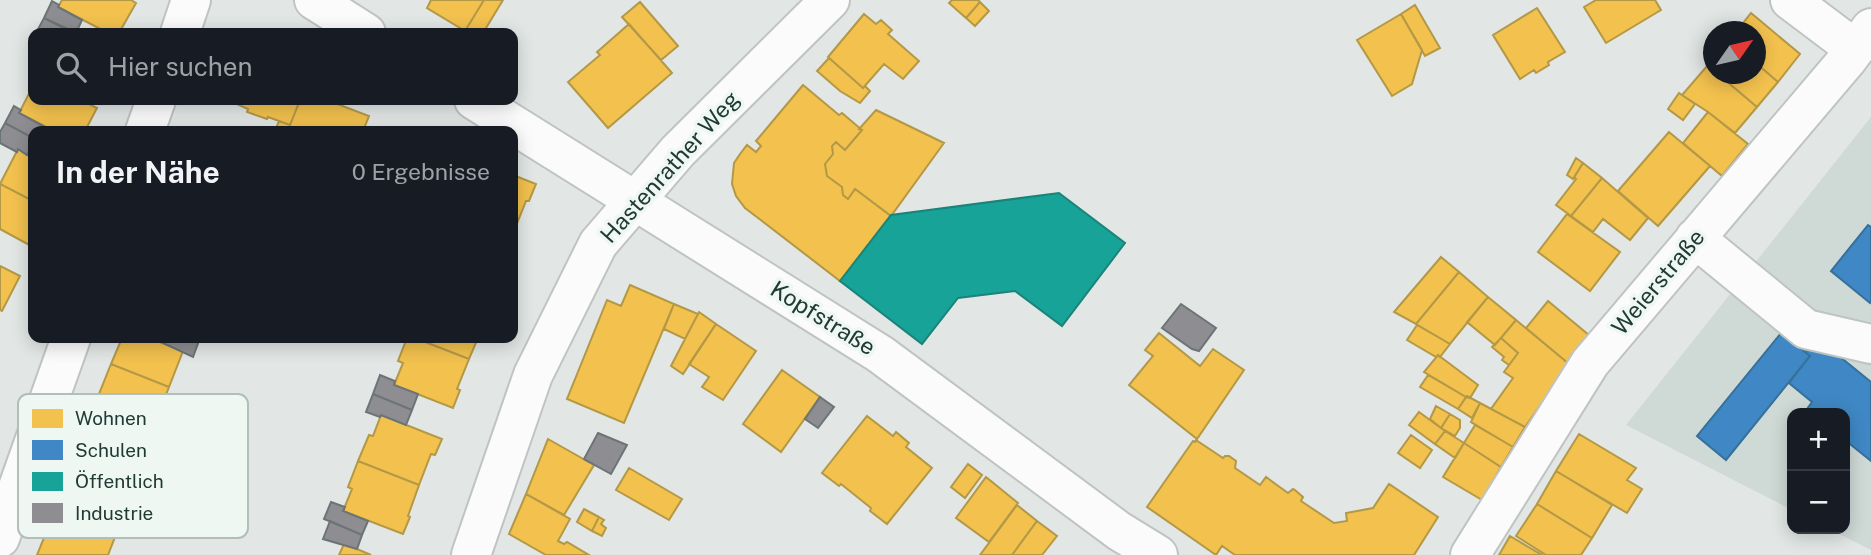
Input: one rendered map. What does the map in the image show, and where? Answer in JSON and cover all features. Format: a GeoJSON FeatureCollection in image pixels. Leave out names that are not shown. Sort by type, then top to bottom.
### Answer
{"type":"FeatureCollection","features":[{"type":"Feature","properties":{"kind":"street"},"geometry":{"type":"LineString","coordinates":[[182,28],[191,0]]}},
{"type":"Feature","properties":{"kind":"street"},"geometry":{"type":"LineString","coordinates":[[314,0],[358,28]]}},
{"type":"Feature","properties":{"kind":"street","name":"Hastenrather Weg"},"geometry":{"type":"LineString","coordinates":[[471,555],[533,375],[598,244],[678,151],[830,0]]}},
{"type":"Feature","properties":{"kind":"street"},"geometry":{"type":"LineString","coordinates":[[1790,0],[1861,54]]}},
{"type":"Feature","properties":{"kind":"street","name":"Weierstraße"},"geometry":{"type":"LineString","coordinates":[[1470,555],[1590,363],[1695,238],[1861,54]]}},
{"type":"Feature","properties":{"kind":"street"},"geometry":{"type":"LineString","coordinates":[[147,126],[154,105]]}},
{"type":"Feature","properties":{"kind":"street","name":"Kopfstraße"},"geometry":{"type":"LineString","coordinates":[[482,105],[515,126]]}},
{"type":"Feature","properties":{"kind":"street","name":"Kopfstraße"},"geometry":{"type":"LineString","coordinates":[[518,128],[880,354],[1119,531],[1158,555]]}},
{"type":"Feature","properties":{"kind":"street"},"geometry":{"type":"LineString","coordinates":[[1695,238],[1806,329],[1871,344]]}},
{"type":"Feature","properties":{"kind":"street"},"geometry":{"type":"LineString","coordinates":[[51,394],[69,343]]}},
{"type":"Feature","properties":{"kind":"street"},"geometry":{"type":"LineString","coordinates":[[0,538],[18,487]]}},
{"type":"Feature","properties":{"kind":"shaded area"},"geometry":{"type":"Polygon","coordinates":[[[1871,117],[1871,550],[1839,534],[1850,534],[1850,408],[1787,408],[1787,507],[1626,425],[1871,117]]]}},
{"type":"Feature","properties":{"kind":"building: Wohnen"},"geometry":{"type":"Polygon","coordinates":[[[62,0],[131,0],[136,3],[122,28],[98,28],[58,7],[62,0]]]}},
{"type":"Feature","properties":{"kind":"building: Wohnen"},"geometry":{"type":"Polygon","coordinates":[[[431,0],[484,0],[467,28],[460,28],[427,8],[431,0]]]}},
{"type":"Feature","properties":{"kind":"building: Wohnen"},"geometry":{"type":"Polygon","coordinates":[[[484,0],[503,0],[486,28],[467,28],[484,0]]]}},
{"type":"Feature","properties":{"kind":"building: Wohnen"},"geometry":{"type":"Polygon","coordinates":[[[952,0],[980,2],[966,18],[949,3],[952,0]]]}},
{"type":"Feature","properties":{"kind":"building: Wohnen"},"geometry":{"type":"Polygon","coordinates":[[[1596,0],[1655,0],[1661,10],[1606,43],[1584,7],[1596,0]]]}},
{"type":"Feature","properties":{"kind":"building: Wohnen"},"geometry":{"type":"Polygon","coordinates":[[[640,2],[678,46],[661,60],[622,17],[640,2]]]}},
{"type":"Feature","properties":{"kind":"building: Wohnen"},"geometry":{"type":"Polygon","coordinates":[[[980,2],[989,11],[975,26],[966,18],[980,2]]]}},
{"type":"Feature","properties":{"kind":"building: Wohnen"},"geometry":{"type":"Polygon","coordinates":[[[1415,5],[1440,48],[1425,56],[1401,14],[1415,5]]]}},
{"type":"Feature","properties":{"kind":"building: Wohnen"},"geometry":{"type":"Polygon","coordinates":[[[1537,8],[1565,52],[1536,73],[1534,70],[1520,79],[1493,35],[1537,8]]]}},
{"type":"Feature","properties":{"kind":"building: Wohnen"},"geometry":{"type":"Polygon","coordinates":[[[1751,13],[1761,21],[1745,21],[1751,13]]]}},
{"type":"Feature","properties":{"kind":"building: Wohnen"},"geometry":{"type":"Polygon","coordinates":[[[864,14],[876,24],[881,20],[892,30],[888,34],[919,61],[903,79],[884,64],[863,88],[828,57],[864,14]]]}},
{"type":"Feature","properties":{"kind":"building: Wohnen"},"geometry":{"type":"Polygon","coordinates":[[[1401,14],[1422,50],[1412,84],[1392,96],[1357,40],[1401,14]]]}},
{"type":"Feature","properties":{"kind":"building: Wohnen"},"geometry":{"type":"Polygon","coordinates":[[[629,24],[672,73],[608,128],[568,82],[600,55],[597,52],[629,24]]]}},
{"type":"Feature","properties":{"kind":"building: Wohnen"},"geometry":{"type":"Polygon","coordinates":[[[1766,26],[1800,54],[1778,82],[1766,72],[1766,26]]]}},
{"type":"Feature","properties":{"kind":"building: Wohnen"},"geometry":{"type":"Polygon","coordinates":[[[829,58],[870,91],[860,103],[840,91],[817,71],[829,58]]]}},
{"type":"Feature","properties":{"kind":"building: Wohnen"},"geometry":{"type":"Polygon","coordinates":[[[1703,71],[1703,84],[1730,84],[1757,107],[1735,133],[1682,95],[1703,71]]]}},
{"type":"Feature","properties":{"kind":"building: Wohnen"},"geometry":{"type":"Polygon","coordinates":[[[1766,72],[1778,82],[1757,107],[1730,84],[1766,84],[1766,72]]]}},
{"type":"Feature","properties":{"kind":"building: Wohnen"},"geometry":{"type":"Polygon","coordinates":[[[803,85],[862,130],[845,150],[836,142],[832,146],[833,154],[825,164],[827,176],[842,187],[843,195],[848,199],[855,189],[891,216],[840,281],[745,208],[736,196],[732,184],[734,163],[740,154],[747,145],[756,152],[761,146],[756,141],[803,85]]]}},
{"type":"Feature","properties":{"kind":"building: Wohnen"},"geometry":{"type":"Polygon","coordinates":[[[1679,93],[1695,104],[1683,120],[1668,109],[1679,93]]]}},
{"type":"Feature","properties":{"kind":"building: Wohnen"},"geometry":{"type":"Polygon","coordinates":[[[28,96],[28,105],[91,105],[97,108],[88,126],[44,126],[19,113],[28,96]]]}},
{"type":"Feature","properties":{"kind":"building: Wohnen"},"geometry":{"type":"Polygon","coordinates":[[[239,105],[298,105],[290,125],[247,112],[248,109],[239,105]]]}},
{"type":"Feature","properties":{"kind":"building: Wohnen"},"geometry":{"type":"Polygon","coordinates":[[[298,105],[340,105],[369,116],[365,126],[277,126],[279,121],[290,125],[298,105]]]}},
{"type":"Feature","properties":{"kind":"building: Wohnen"},"geometry":{"type":"Polygon","coordinates":[[[876,110],[944,143],[891,216],[855,189],[848,199],[843,195],[842,187],[827,176],[825,164],[833,154],[832,146],[836,142],[845,150],[876,110]]]}},
{"type":"Feature","properties":{"kind":"building: Wohnen"},"geometry":{"type":"Polygon","coordinates":[[[1708,112],[1748,144],[1722,176],[1683,143],[1708,112]]]}},
{"type":"Feature","properties":{"kind":"building: Wohnen"},"geometry":{"type":"Polygon","coordinates":[[[1669,132],[1710,166],[1658,226],[1618,191],[1669,132]]]}},
{"type":"Feature","properties":{"kind":"building: Wohnen"},"geometry":{"type":"Polygon","coordinates":[[[18,149],[28,155],[28,198],[0,184],[18,149]]]}},
{"type":"Feature","properties":{"kind":"building: Wohnen"},"geometry":{"type":"Polygon","coordinates":[[[1576,158],[1583,163],[1573,179],[1567,175],[1576,158]]]}},
{"type":"Feature","properties":{"kind":"building: Wohnen"},"geometry":{"type":"Polygon","coordinates":[[[1583,163],[1602,178],[1571,216],[1556,205],[1576,179],[1574,177],[1583,163]]]}},
{"type":"Feature","properties":{"kind":"building: Wohnen"},"geometry":{"type":"Polygon","coordinates":[[[518,177],[536,184],[529,201],[526,201],[518,221],[518,177]]]}},
{"type":"Feature","properties":{"kind":"building: Wohnen"},"geometry":{"type":"Polygon","coordinates":[[[1602,178],[1648,218],[1630,240],[1603,219],[1593,232],[1571,216],[1602,178]]]}},
{"type":"Feature","properties":{"kind":"building: Wohnen"},"geometry":{"type":"Polygon","coordinates":[[[0,184],[28,198],[28,244],[0,229],[0,184]]]}},
{"type":"Feature","properties":{"kind":"building: Wohnen"},"geometry":{"type":"Polygon","coordinates":[[[1567,214],[1620,252],[1590,291],[1538,252],[1567,214]]]}},
{"type":"Feature","properties":{"kind":"building: Wohnen"},"geometry":{"type":"Polygon","coordinates":[[[1441,257],[1459,272],[1416,324],[1394,312],[1441,257]]]}},
{"type":"Feature","properties":{"kind":"building: Wohnen"},"geometry":{"type":"Polygon","coordinates":[[[0,266],[20,276],[2,311],[0,310],[0,266]]]}},
{"type":"Feature","properties":{"kind":"building: Wohnen"},"geometry":{"type":"Polygon","coordinates":[[[1459,272],[1488,297],[1450,344],[1416,324],[1459,272]]]}},
{"type":"Feature","properties":{"kind":"building: Wohnen"},"geometry":{"type":"Polygon","coordinates":[[[630,285],[674,304],[624,423],[567,399],[607,300],[621,306],[630,285]]]}},
{"type":"Feature","properties":{"kind":"building: Wohnen"},"geometry":{"type":"Polygon","coordinates":[[[1488,297],[1516,320],[1495,345],[1467,322],[1488,297]]]}},
{"type":"Feature","properties":{"kind":"building: Wohnen"},"geometry":{"type":"Polygon","coordinates":[[[1548,301],[1590,336],[1569,364],[1526,328],[1548,301]]]}},
{"type":"Feature","properties":{"kind":"building: Wohnen"},"geometry":{"type":"Polygon","coordinates":[[[674,304],[698,314],[685,339],[664,329],[674,304]]]}},
{"type":"Feature","properties":{"kind":"building: Wohnen"},"geometry":{"type":"Polygon","coordinates":[[[699,312],[716,324],[683,374],[671,366],[699,312]]]}},
{"type":"Feature","properties":{"kind":"building: Wohnen"},"geometry":{"type":"Polygon","coordinates":[[[1516,320],[1569,364],[1525,427],[1491,409],[1513,378],[1504,372],[1518,353],[1501,338],[1516,320]]]}},
{"type":"Feature","properties":{"kind":"building: Wohnen"},"geometry":{"type":"Polygon","coordinates":[[[716,324],[756,351],[723,400],[702,387],[709,377],[689,364],[716,324]]]}},
{"type":"Feature","properties":{"kind":"building: Wohnen"},"geometry":{"type":"Polygon","coordinates":[[[1417,325],[1450,344],[1440,357],[1407,340],[1417,325]]]}},
{"type":"Feature","properties":{"kind":"building: Wohnen"},"geometry":{"type":"Polygon","coordinates":[[[1159,333],[1200,366],[1213,349],[1244,370],[1197,439],[1129,385],[1153,356],[1145,350],[1159,333]]]}},
{"type":"Feature","properties":{"kind":"building: Wohnen"},"geometry":{"type":"Polygon","coordinates":[[[1501,338],[1518,353],[1509,365],[1492,347],[1501,338]]]}},
{"type":"Feature","properties":{"kind":"building: Wohnen"},"geometry":{"type":"Polygon","coordinates":[[[120,343],[162,343],[183,351],[169,387],[111,364],[120,343]]]}},
{"type":"Feature","properties":{"kind":"building: Wohnen"},"geometry":{"type":"Polygon","coordinates":[[[405,343],[428,343],[469,359],[453,408],[394,385],[403,363],[398,361],[405,343]]]}},
{"type":"Feature","properties":{"kind":"building: Wohnen"},"geometry":{"type":"Polygon","coordinates":[[[428,343],[476,343],[469,359],[428,343]]]}},
{"type":"Feature","properties":{"kind":"building: Wohnen"},"geometry":{"type":"Polygon","coordinates":[[[1438,355],[1478,385],[1470,398],[1424,372],[1438,355]]]}},
{"type":"Feature","properties":{"kind":"building: Wohnen"},"geometry":{"type":"Polygon","coordinates":[[[111,364],[169,387],[166,394],[99,394],[111,364]]]}},
{"type":"Feature","properties":{"kind":"building: Wohnen"},"geometry":{"type":"Polygon","coordinates":[[[782,370],[820,397],[781,452],[743,424],[782,370]]]}},
{"type":"Feature","properties":{"kind":"building: Wohnen"},"geometry":{"type":"Polygon","coordinates":[[[1428,375],[1466,397],[1458,409],[1420,387],[1428,375]]]}},
{"type":"Feature","properties":{"kind":"building: Wohnen"},"geometry":{"type":"Polygon","coordinates":[[[1467,396],[1480,403],[1472,418],[1458,409],[1467,396]]]}},
{"type":"Feature","properties":{"kind":"building: Wohnen"},"geometry":{"type":"Polygon","coordinates":[[[1480,403],[1525,427],[1513,447],[1471,422],[1480,403]]]}},
{"type":"Feature","properties":{"kind":"building: Wohnen"},"geometry":{"type":"Polygon","coordinates":[[[1436,406],[1450,414],[1441,428],[1430,419],[1436,406]]]}},
{"type":"Feature","properties":{"kind":"building: Wohnen"},"geometry":{"type":"Polygon","coordinates":[[[1419,412],[1445,431],[1435,444],[1409,425],[1419,412]]]}},
{"type":"Feature","properties":{"kind":"building: Wohnen"},"geometry":{"type":"Polygon","coordinates":[[[1450,414],[1460,420],[1460,428],[1455,436],[1441,428],[1450,414]]]}},
{"type":"Feature","properties":{"kind":"building: Wohnen"},"geometry":{"type":"Polygon","coordinates":[[[381,415],[442,439],[435,455],[431,454],[419,485],[358,461],[369,435],[373,436],[381,415]]]}},
{"type":"Feature","properties":{"kind":"building: Wohnen"},"geometry":{"type":"Polygon","coordinates":[[[867,416],[893,436],[896,432],[909,443],[906,447],[932,468],[887,524],[841,484],[839,486],[822,473],[867,416]]]}},
{"type":"Feature","properties":{"kind":"building: Wohnen"},"geometry":{"type":"Polygon","coordinates":[[[1475,425],[1513,447],[1501,467],[1464,443],[1475,425]]]}},
{"type":"Feature","properties":{"kind":"building: Wohnen"},"geometry":{"type":"Polygon","coordinates":[[[1445,431],[1464,443],[1455,458],[1435,444],[1445,431]]]}},
{"type":"Feature","properties":{"kind":"building: Wohnen"},"geometry":{"type":"Polygon","coordinates":[[[1579,434],[1636,468],[1627,480],[1642,489],[1627,513],[1556,471],[1579,434]]]}},
{"type":"Feature","properties":{"kind":"building: Wohnen"},"geometry":{"type":"Polygon","coordinates":[[[1411,435],[1432,450],[1420,468],[1398,453],[1411,435]]]}},
{"type":"Feature","properties":{"kind":"building: Wohnen"},"geometry":{"type":"Polygon","coordinates":[[[548,439],[594,465],[564,515],[526,494],[548,439]]]}},
{"type":"Feature","properties":{"kind":"building: Wohnen"},"geometry":{"type":"Polygon","coordinates":[[[1196,440],[1223,458],[1229,456],[1236,461],[1235,468],[1260,485],[1266,477],[1288,493],[1295,490],[1303,497],[1301,501],[1334,523],[1347,521],[1346,513],[1373,508],[1389,484],[1438,517],[1414,555],[1235,555],[1222,546],[1216,555],[1147,507],[1196,440]]]}},
{"type":"Feature","properties":{"kind":"building: Wohnen"},"geometry":{"type":"Polygon","coordinates":[[[1464,443],[1501,467],[1482,500],[1443,477],[1464,443]]]}},
{"type":"Feature","properties":{"kind":"building: Wohnen"},"geometry":{"type":"Polygon","coordinates":[[[358,461],[419,485],[403,534],[343,511],[352,489],[348,487],[358,461]]]}},
{"type":"Feature","properties":{"kind":"building: Wohnen"},"geometry":{"type":"Polygon","coordinates":[[[968,464],[982,475],[965,498],[951,487],[968,464]]]}},
{"type":"Feature","properties":{"kind":"building: Wohnen"},"geometry":{"type":"Polygon","coordinates":[[[629,468],[682,499],[669,520],[616,490],[629,468]]]}},
{"type":"Feature","properties":{"kind":"building: Wohnen"},"geometry":{"type":"Polygon","coordinates":[[[1556,471],[1612,505],[1592,538],[1537,504],[1556,471]]]}},
{"type":"Feature","properties":{"kind":"building: Wohnen"},"geometry":{"type":"Polygon","coordinates":[[[986,477],[1018,503],[989,542],[956,518],[986,477]]]}},
{"type":"Feature","properties":{"kind":"building: Wohnen"},"geometry":{"type":"Polygon","coordinates":[[[526,494],[570,519],[558,541],[564,544],[567,542],[589,555],[546,555],[509,534],[526,494]]]}},
{"type":"Feature","properties":{"kind":"building: Wohnen"},"geometry":{"type":"Polygon","coordinates":[[[1537,504],[1592,538],[1581,555],[1546,555],[1516,536],[1537,504]]]}},
{"type":"Feature","properties":{"kind":"building: Wohnen"},"geometry":{"type":"Polygon","coordinates":[[[1017,505],[1037,521],[1012,555],[980,555],[1017,505]]]}},
{"type":"Feature","properties":{"kind":"building: Wohnen"},"geometry":{"type":"Polygon","coordinates":[[[584,509],[599,517],[592,531],[577,522],[584,509]]]}},
{"type":"Feature","properties":{"kind":"building: Wohnen"},"geometry":{"type":"Polygon","coordinates":[[[599,517],[604,520],[601,524],[606,528],[602,536],[592,531],[599,517]]]}},
{"type":"Feature","properties":{"kind":"building: Wohnen"},"geometry":{"type":"Polygon","coordinates":[[[1037,521],[1057,536],[1042,555],[1012,555],[1037,521]]]}},
{"type":"Feature","properties":{"kind":"building: Wohnen"},"geometry":{"type":"Polygon","coordinates":[[[1510,536],[1542,555],[1499,555],[1510,536]]]}},
{"type":"Feature","properties":{"kind":"building: Wohnen"},"geometry":{"type":"Polygon","coordinates":[[[44,538],[115,538],[108,555],[37,555],[44,538]]]}},
{"type":"Feature","properties":{"kind":"building: Wohnen"},"geometry":{"type":"Polygon","coordinates":[[[344,544],[357,549],[371,555],[339,555],[344,544]]]}},
{"type":"Feature","properties":{"kind":"building: Schulen"},"geometry":{"type":"Polygon","coordinates":[[[1868,225],[1871,227],[1870,303],[1831,271],[1868,225]]]}},
{"type":"Feature","properties":{"kind":"building: Schulen"},"geometry":{"type":"Polygon","coordinates":[[[1781,333],[1810,356],[1726,460],[1697,436],[1781,333]]]}},
{"type":"Feature","properties":{"kind":"building: Schulen"},"geometry":{"type":"Polygon","coordinates":[[[1817,338],[1871,382],[1871,461],[1850,444],[1850,408],[1808,408],[1812,402],[1789,383],[1810,356],[1805,352],[1817,338]]]}},
{"type":"Feature","properties":{"kind":"building: Öffentlich"},"geometry":{"type":"Polygon","coordinates":[[[1059,193],[1125,243],[1062,326],[1015,291],[958,298],[922,344],[840,281],[891,215],[1059,193]]]}},
{"type":"Feature","properties":{"kind":"building: Industrie"},"geometry":{"type":"Polygon","coordinates":[[[52,1],[82,20],[78,28],[65,28],[44,18],[52,1]]]}},
{"type":"Feature","properties":{"kind":"building: Industrie"},"geometry":{"type":"Polygon","coordinates":[[[44,18],[64,28],[39,28],[44,18]]]}},
{"type":"Feature","properties":{"kind":"building: Industrie"},"geometry":{"type":"Polygon","coordinates":[[[14,106],[21,110],[19,113],[43,126],[28,126],[28,135],[5,123],[14,106]]]}},
{"type":"Feature","properties":{"kind":"building: Industrie"},"geometry":{"type":"Polygon","coordinates":[[[5,123],[28,135],[27,155],[0,143],[0,132],[5,123]]]}},
{"type":"Feature","properties":{"kind":"building: Industrie"},"geometry":{"type":"Polygon","coordinates":[[[1181,304],[1216,328],[1199,351],[1162,328],[1181,304]]]}},
{"type":"Feature","properties":{"kind":"building: Industrie"},"geometry":{"type":"Polygon","coordinates":[[[163,343],[198,343],[193,357],[163,343]]]}},
{"type":"Feature","properties":{"kind":"building: Industrie"},"geometry":{"type":"Polygon","coordinates":[[[380,375],[395,381],[394,385],[418,394],[412,410],[373,394],[380,375]]]}},
{"type":"Feature","properties":{"kind":"building: Industrie"},"geometry":{"type":"Polygon","coordinates":[[[373,394],[412,410],[406,425],[366,412],[373,394]]]}},
{"type":"Feature","properties":{"kind":"building: Industrie"},"geometry":{"type":"Polygon","coordinates":[[[820,397],[834,407],[818,428],[805,419],[820,397]]]}},
{"type":"Feature","properties":{"kind":"building: Industrie"},"geometry":{"type":"Polygon","coordinates":[[[598,433],[627,445],[611,474],[584,459],[598,433]]]}},
{"type":"Feature","properties":{"kind":"building: Industrie"},"geometry":{"type":"Polygon","coordinates":[[[331,502],[345,507],[343,511],[368,521],[362,535],[324,519],[331,502]]]}},
{"type":"Feature","properties":{"kind":"building: Industrie"},"geometry":{"type":"Polygon","coordinates":[[[330,521],[362,535],[357,549],[323,539],[330,521]]]}}]}
